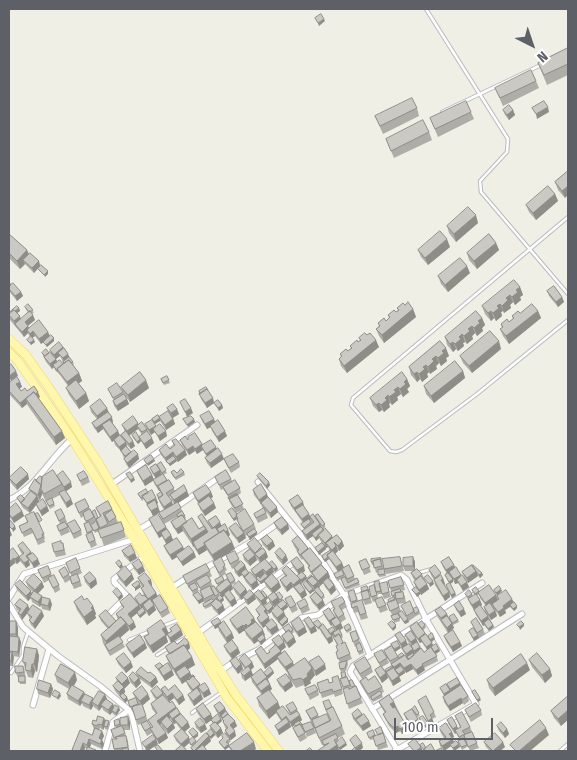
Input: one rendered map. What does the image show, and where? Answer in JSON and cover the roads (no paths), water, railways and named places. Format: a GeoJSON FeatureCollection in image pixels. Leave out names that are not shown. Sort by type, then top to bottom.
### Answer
{"type":"FeatureCollection","features":[{"type":"Feature","properties":{"kind":"main road"},"geometry":{"type":"LineString","coordinates":[[9,339],[26,355],[112,484],[138,535],[145,556],[181,619],[279,751]]}},
{"type":"Feature","properties":{"kind":"main road"},"geometry":{"type":"LineString","coordinates":[[9,352],[18,361],[138,535],[171,588],[223,691],[268,751]]}},
{"type":"Feature","properties":{"kind":"street"},"geometry":{"type":"LineString","coordinates":[[112,484],[197,425]]}},
{"type":"Feature","properties":{"kind":"street"},"geometry":{"type":"LineString","coordinates":[[9,500],[30,487],[60,449],[72,439]]}},
{"type":"Feature","properties":{"kind":"street"},"geometry":{"type":"LineString","coordinates":[[172,509],[221,476]]}},
{"type":"Feature","properties":{"kind":"street"},"geometry":{"type":"LineString","coordinates":[[258,482],[325,564],[344,595],[370,655]]}},
{"type":"Feature","properties":{"kind":"street"},"geometry":{"type":"LineString","coordinates":[[9,598],[24,574],[138,535],[164,514]]}},
{"type":"Feature","properties":{"kind":"street"},"geometry":{"type":"LineString","coordinates":[[171,588],[253,541],[286,517]]}},
{"type":"Feature","properties":{"kind":"street"},"geometry":{"type":"LineString","coordinates":[[110,613],[127,596],[114,582],[114,579],[145,556]]}},
{"type":"Feature","properties":{"kind":"street"},"geometry":{"type":"LineString","coordinates":[[194,634],[297,561]]}},
{"type":"Feature","properties":{"kind":"street"},"geometry":{"type":"LineString","coordinates":[[221,671],[232,663],[258,650],[301,618],[318,615],[344,595],[401,575],[404,577],[426,619],[476,704],[397,751],[350,672],[353,666],[370,655],[426,619],[482,583]]}},
{"type":"Feature","properties":{"kind":"street"},"geometry":{"type":"LineString","coordinates":[[9,604],[23,628],[129,710],[140,751]]}},
{"type":"Feature","properties":{"kind":"street"},"geometry":{"type":"LineString","coordinates":[[372,709],[522,614]]}},
{"type":"Feature","properties":{"kind":"street"},"geometry":{"type":"LineString","coordinates":[[32,705],[49,649]]}},
{"type":"Feature","properties":{"kind":"street"},"geometry":{"type":"LineString","coordinates":[[105,751],[113,722],[129,710]]}},
{"type":"Feature","properties":{"kind":"lane"},"geometry":{"type":"LineString","coordinates":[[426,9],[508,139],[507,152],[480,181],[481,192],[568,294]]}},
{"type":"Feature","properties":{"kind":"lane"},"geometry":{"type":"LineString","coordinates":[[436,116],[542,64]]}},
{"type":"Feature","properties":{"kind":"lane"},"geometry":{"type":"LineString","coordinates":[[568,217],[353,398],[351,404],[354,411],[390,451],[402,450],[477,394],[568,320]]}},
{"type":"Feature","properties":{"kind":"lane"},"geometry":{"type":"LineString","coordinates":[[404,577],[436,568]]}},
{"type":"Feature","properties":{"kind":"lane"},"geometry":{"type":"LineString","coordinates":[[129,640],[181,619]]}},
{"type":"Feature","properties":{"kind":"lane"},"geometry":{"type":"LineString","coordinates":[[11,673],[23,656],[23,647],[28,632]]}},
{"type":"Feature","properties":{"kind":"lane"},"geometry":{"type":"LineString","coordinates":[[157,655],[194,634]]}},
{"type":"Feature","properties":{"kind":"lane"},"geometry":{"type":"LineString","coordinates":[[192,713],[223,691]]}},
{"type":"Feature","properties":{"kind":"lane"},"geometry":{"type":"LineString","coordinates":[[560,751],[568,744]]}}]}
